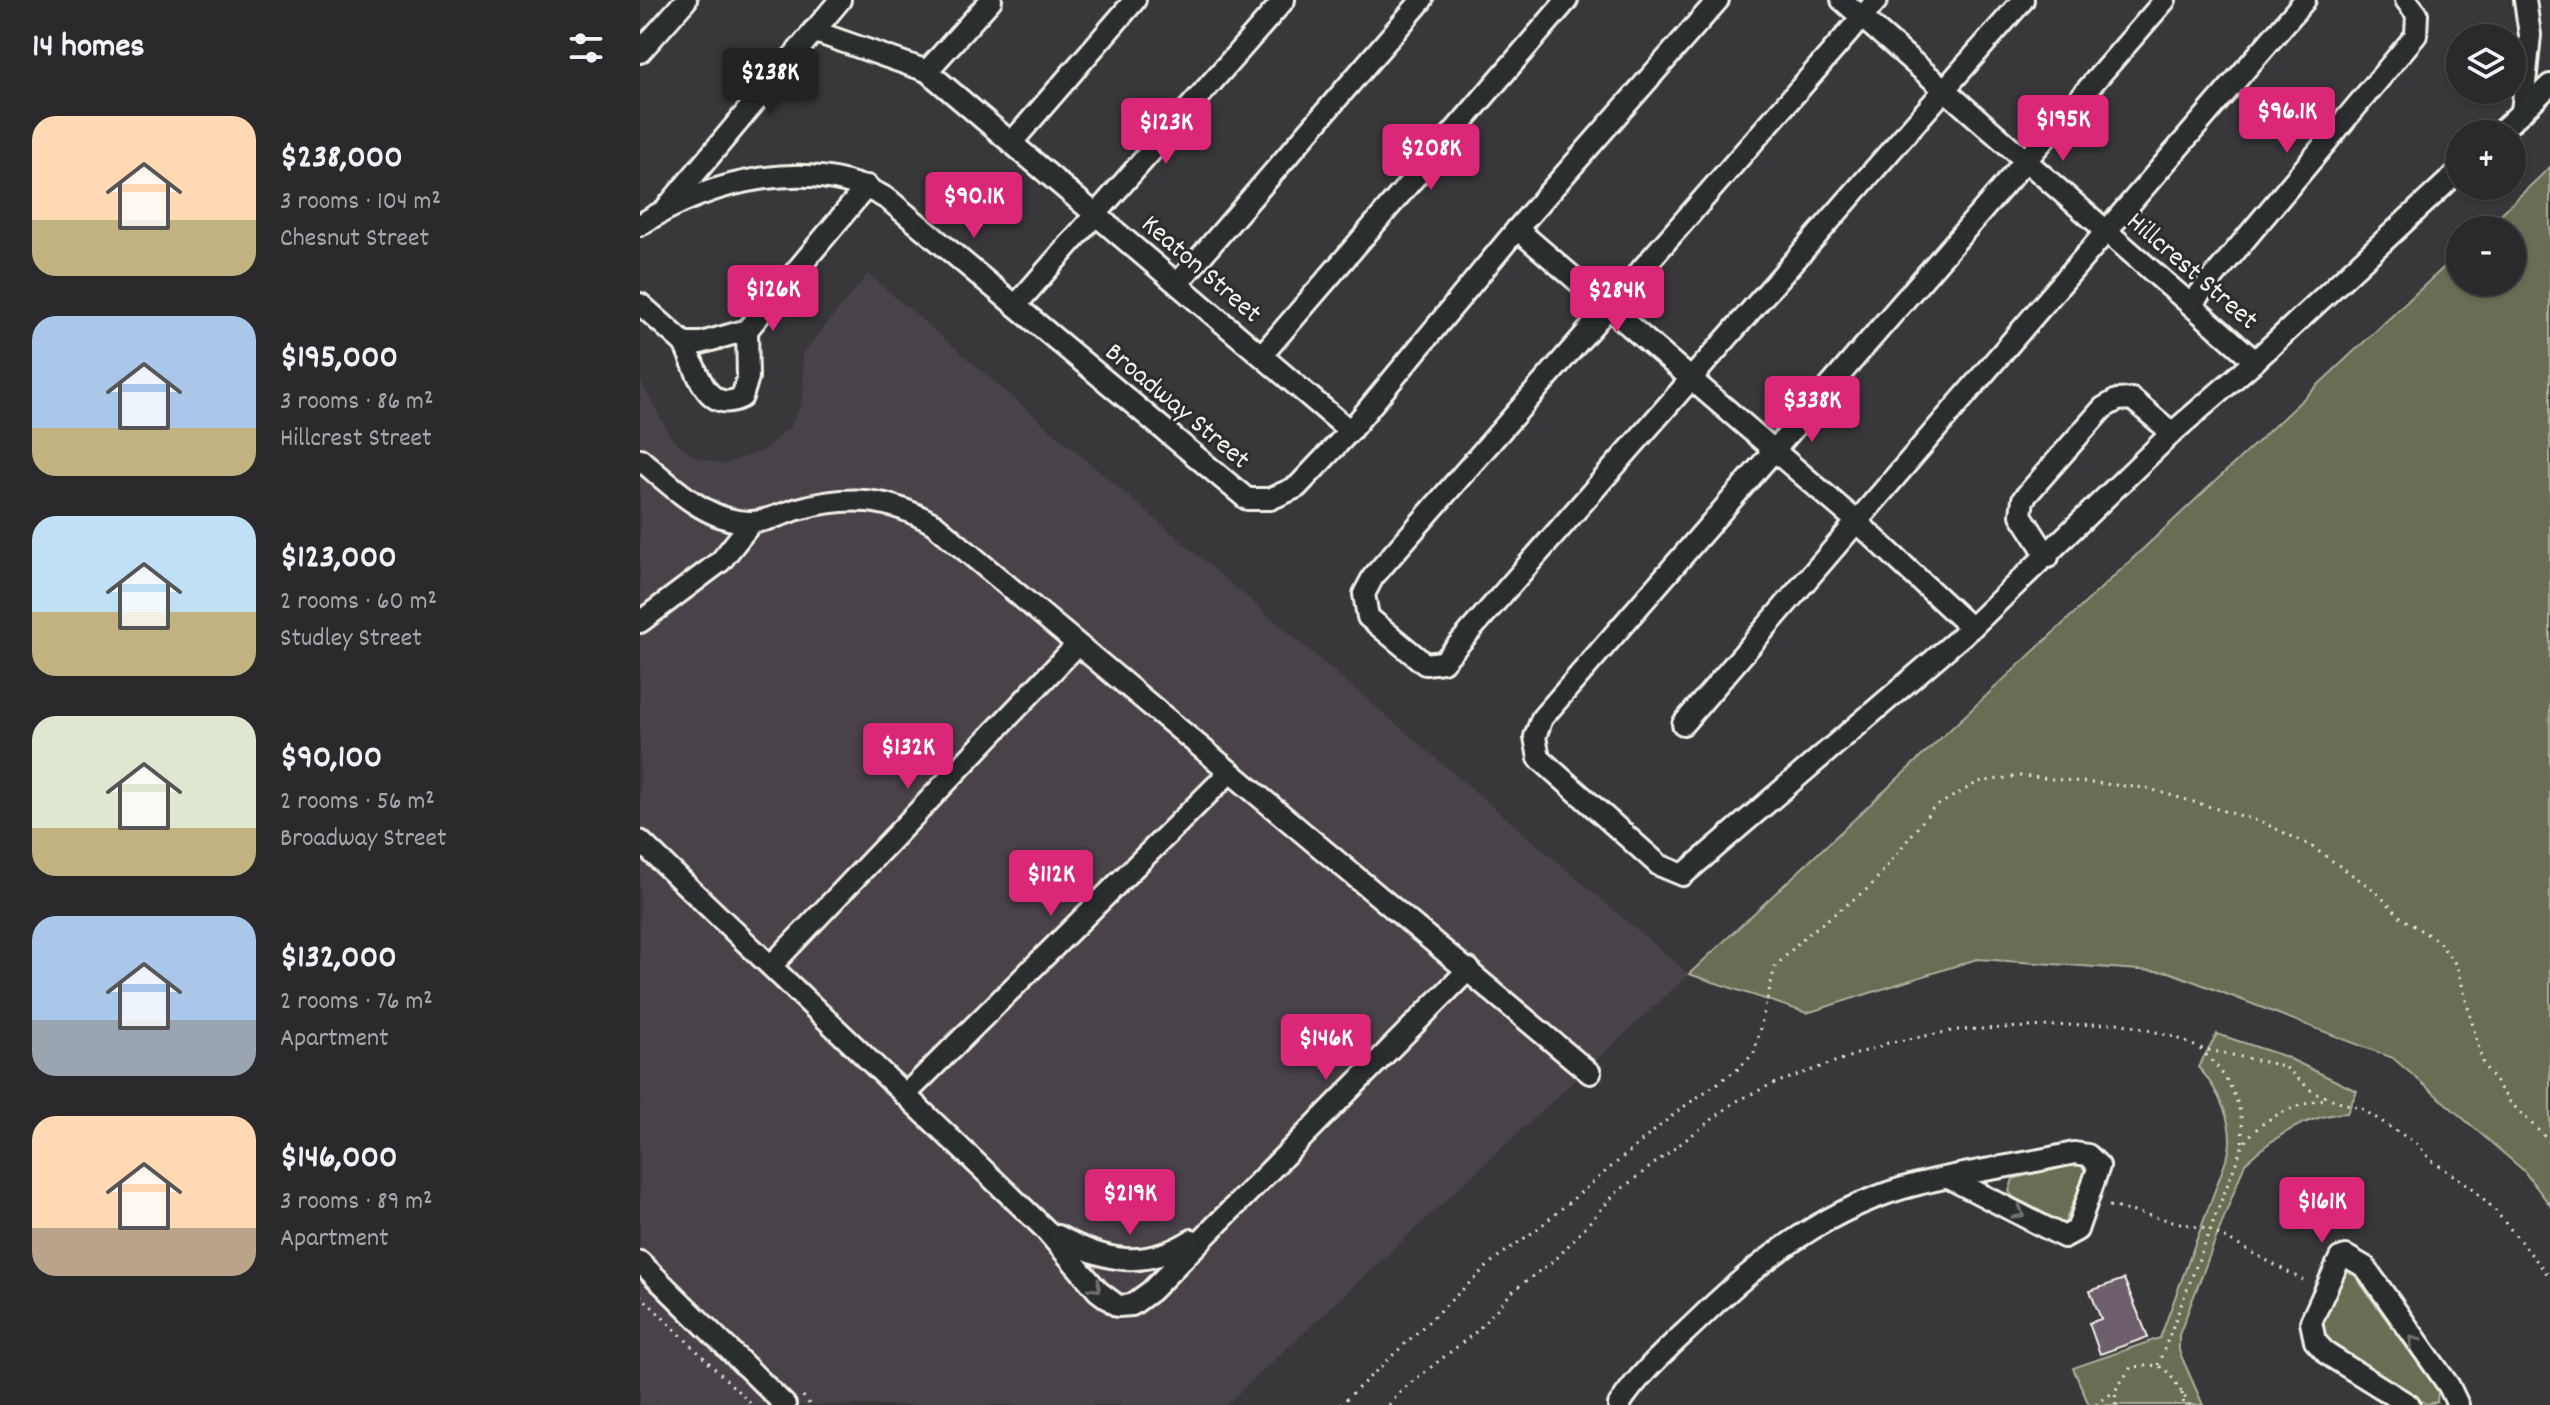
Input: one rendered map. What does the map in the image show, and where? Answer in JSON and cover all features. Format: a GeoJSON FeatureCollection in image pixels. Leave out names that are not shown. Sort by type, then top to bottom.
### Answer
{"type":"FeatureCollection","features":[{"type":"Feature","properties":{"kind":"street"},"geometry":{"type":"LineString","coordinates":[[640,52],[686,0]]}},
{"type":"Feature","properties":{"kind":"street"},"geometry":{"type":"LineString","coordinates":[[668,206],[840,0]]}},
{"type":"Feature","properties":{"kind":"street"},"geometry":{"type":"LineString","coordinates":[[927,71],[991,0]]}},
{"type":"Feature","properties":{"kind":"street"},"geometry":{"type":"LineString","coordinates":[[1013,141],[1135,0]]}},
{"type":"Feature","properties":{"kind":"street"},"geometry":{"type":"LineString","coordinates":[[1017,304],[1284,0]]}},
{"type":"Feature","properties":{"kind":"street"},"geometry":{"type":"LineString","coordinates":[[1178,283],[1422,0]]}},
{"type":"Feature","properties":{"kind":"street"},"geometry":{"type":"LineString","coordinates":[[1262,355],[1567,0]]}},
{"type":"Feature","properties":{"kind":"street","name":"Broadway Street"},"geometry":{"type":"LineString","coordinates":[[640,225],[668,206],[750,181],[781,177],[830,177],[867,186],[889,200],[1017,304],[1247,499],[1270,499],[1297,487],[1350,431],[1517,229],[1718,0]]}},
{"type":"Feature","properties":{"kind":"street","name":"Hillcrest Street"},"geometry":{"type":"LineString","coordinates":[[1842,0],[2255,361]]}},
{"type":"Feature","properties":{"kind":"street"},"geometry":{"type":"LineString","coordinates":[[1877,0],[1373,577],[1364,594],[1368,617],[1425,664],[1443,662],[1947,91],[2023,0]]}},
{"type":"Feature","properties":{"kind":"street"},"geometry":{"type":"LineString","coordinates":[[2165,0],[1776,452],[1542,718],[1535,737],[1539,758],[1659,865],[1683,875],[1971,628],[2048,557],[2172,433],[2255,361],[2446,183]]}},
{"type":"Feature","properties":{"kind":"street"},"geometry":{"type":"LineString","coordinates":[[1683,724],[1855,520],[2305,0]]}},
{"type":"Feature","properties":{"kind":"street"},"geometry":{"type":"LineString","coordinates":[[2191,304],[2416,35],[2417,14],[2406,0]]}},
{"type":"Feature","properties":{"kind":"street"},"geometry":{"type":"LineString","coordinates":[[2522,112],[2530,35],[2525,0]]}},
{"type":"Feature","properties":{"kind":"street","name":"Keaton Street"},"geometry":{"type":"LineString","coordinates":[[813,31],[927,71],[1013,141],[1350,431]]}},
{"type":"Feature","properties":{"kind":"street"},"geometry":{"type":"LineString","coordinates":[[2513,120],[2550,85]]}},
{"type":"Feature","properties":{"kind":"street"},"geometry":{"type":"LineString","coordinates":[[684,343],[701,343],[747,330],[867,186]]}},
{"type":"Feature","properties":{"kind":"street"},"geometry":{"type":"LineString","coordinates":[[1517,229],[1855,520],[1971,628]]}},
{"type":"Feature","properties":{"kind":"street"},"geometry":{"type":"LineString","coordinates":[[640,304],[684,343],[711,399],[720,404],[742,397],[748,377],[747,330]]}},
{"type":"Feature","properties":{"kind":"street"},"geometry":{"type":"LineString","coordinates":[[2048,557],[2021,515],[2023,499],[2103,408],[2117,400],[2132,399],[2172,433]]}},
{"type":"Feature","properties":{"kind":"street"},"geometry":{"type":"LineString","coordinates":[[640,459],[698,505],[728,518],[752,522],[828,501],[867,499],[906,507],[934,524],[1076,646],[1469,969],[1590,1073]]}},
{"type":"Feature","properties":{"kind":"street"},"geometry":{"type":"LineString","coordinates":[[640,622],[721,561],[752,522]]}},
{"type":"Feature","properties":{"kind":"street"},"geometry":{"type":"LineString","coordinates":[[771,966],[1076,646]]}},
{"type":"Feature","properties":{"kind":"street"},"geometry":{"type":"LineString","coordinates":[[905,1095],[1229,773]]}},
{"type":"Feature","properties":{"kind":"street"},"geometry":{"type":"LineString","coordinates":[[640,841],[1044,1228],[1098,1291],[1118,1306],[1132,1305],[1151,1291],[1469,969]]}},
{"type":"Feature","properties":{"kind":"street"},"geometry":{"type":"LineString","coordinates":[[1619,1404],[1657,1360],[1720,1298],[1784,1245],[1866,1202],[1917,1184],[2074,1153],[2088,1155],[2099,1166],[2077,1230],[2064,1237],[1949,1178]]}},
{"type":"Feature","properties":{"kind":"street"},"geometry":{"type":"LineString","coordinates":[[1044,1228],[1092,1254],[1142,1261],[1179,1248],[1215,1225]]}},
{"type":"Feature","properties":{"kind":"street"},"geometry":{"type":"LineString","coordinates":[[2409,1405],[2327,1354],[2315,1341],[2311,1322],[2340,1258],[2355,1259],[2365,1267],[2458,1405]]}},
{"type":"Feature","properties":{"kind":"street"},"geometry":{"type":"LineString","coordinates":[[640,1262],[785,1405]]}},
{"type":"Feature","properties":{"kind":"path"},"geometry":{"type":"LineString","coordinates":[[1340,1405],[1495,1259],[1536,1230],[1679,1110],[1738,1069],[1754,1053],[1775,967],[1803,938],[1871,886],[1933,808],[1978,782],[2021,776],[2146,788],[2262,822],[2311,846],[2374,890],[2403,919],[2438,941],[2457,966],[2483,1064],[2509,1101],[2550,1142]]}},
{"type":"Feature","properties":{"kind":"path"},"geometry":{"type":"LineString","coordinates":[[1389,1405],[1403,1389],[1477,1331],[1514,1290],[1558,1257],[1616,1193],[1692,1131],[1735,1102],[1770,1085],[1888,1043],[1957,1030],[2120,1023],[2175,1037],[2199,1048],[2284,1066],[2314,1093],[2362,1109],[2417,1144],[2432,1161],[2470,1186],[2493,1208],[2550,1277]]}},
{"type":"Feature","properties":{"kind":"path"},"geometry":{"type":"LineString","coordinates":[[2199,1048],[2217,1065],[2235,1096],[2244,1127],[2242,1147]]}},
{"type":"Feature","properties":{"kind":"path"},"geometry":{"type":"LineString","coordinates":[[2158,1365],[2242,1147],[2251,1131],[2267,1119],[2327,1099]]}},
{"type":"Feature","properties":{"kind":"path"},"geometry":{"type":"LineString","coordinates":[[2109,1206],[2210,1230],[2303,1280]]}},
{"type":"Feature","properties":{"kind":"path"},"geometry":{"type":"LineString","coordinates":[[640,1295],[752,1405]]}},
{"type":"Feature","properties":{"kind":"path"},"geometry":{"type":"LineString","coordinates":[[2096,1405],[2115,1391],[2131,1367],[2158,1365],[2181,1388],[2190,1405]]}},
{"type":"Feature","properties":{"kind":"path"},"geometry":{"type":"LineString","coordinates":[[2181,1388],[2184,1405]]}},
{"type":"Feature","properties":{"kind":"path"},"geometry":{"type":"LineString","coordinates":[[2115,1391],[2116,1405]]}},
{"type":"Feature","properties":{"kind":"shaded area"},"geometry":{"type":"Polygon","coordinates":[[[868,274],[1689,974],[1226,1405],[640,1405],[640,380],[672,439],[694,456],[723,465],[762,451],[790,427],[801,404],[804,386],[802,354],[868,274]]]}},
{"type":"Feature","properties":{"kind":"green space"},"geometry":{"type":"Polygon","coordinates":[[[2550,167],[2550,1205],[2523,1170],[2393,1058],[2169,972],[1977,959],[1807,1013],[1689,974],[2446,265],[2446,296],[2526,296],[2526,216],[2499,216],[2515,200],[2526,200],[2526,190],[2550,167]]]}},
{"type":"Feature","properties":{"kind":"green space"},"geometry":{"type":"Polygon","coordinates":[[[2217,1034],[2284,1056],[2357,1091],[2347,1113],[2318,1118],[2292,1129],[2245,1163],[2179,1335],[2179,1351],[2203,1405],[2089,1405],[2073,1368],[2160,1338],[2228,1155],[2230,1132],[2224,1108],[2198,1067],[2217,1034]]]}},
{"type":"Feature","properties":{"kind":"green space"},"geometry":{"type":"Polygon","coordinates":[[[2063,1165],[2081,1166],[2086,1172],[2064,1224],[2013,1197],[2009,1191],[2013,1179],[2063,1165]]]}},
{"type":"Feature","properties":{"kind":"green space"},"geometry":{"type":"Polygon","coordinates":[[[2352,1272],[2438,1391],[2437,1402],[2426,1404],[2325,1338],[2322,1322],[2327,1305],[2342,1273],[2352,1272]]]}},
{"type":"Feature","properties":{"kind":"building"},"geometry":{"type":"Polygon","coordinates":[[[2124,1279],[2148,1337],[2100,1354],[2089,1323],[2101,1319],[2090,1291],[2124,1279]]]}}]}
